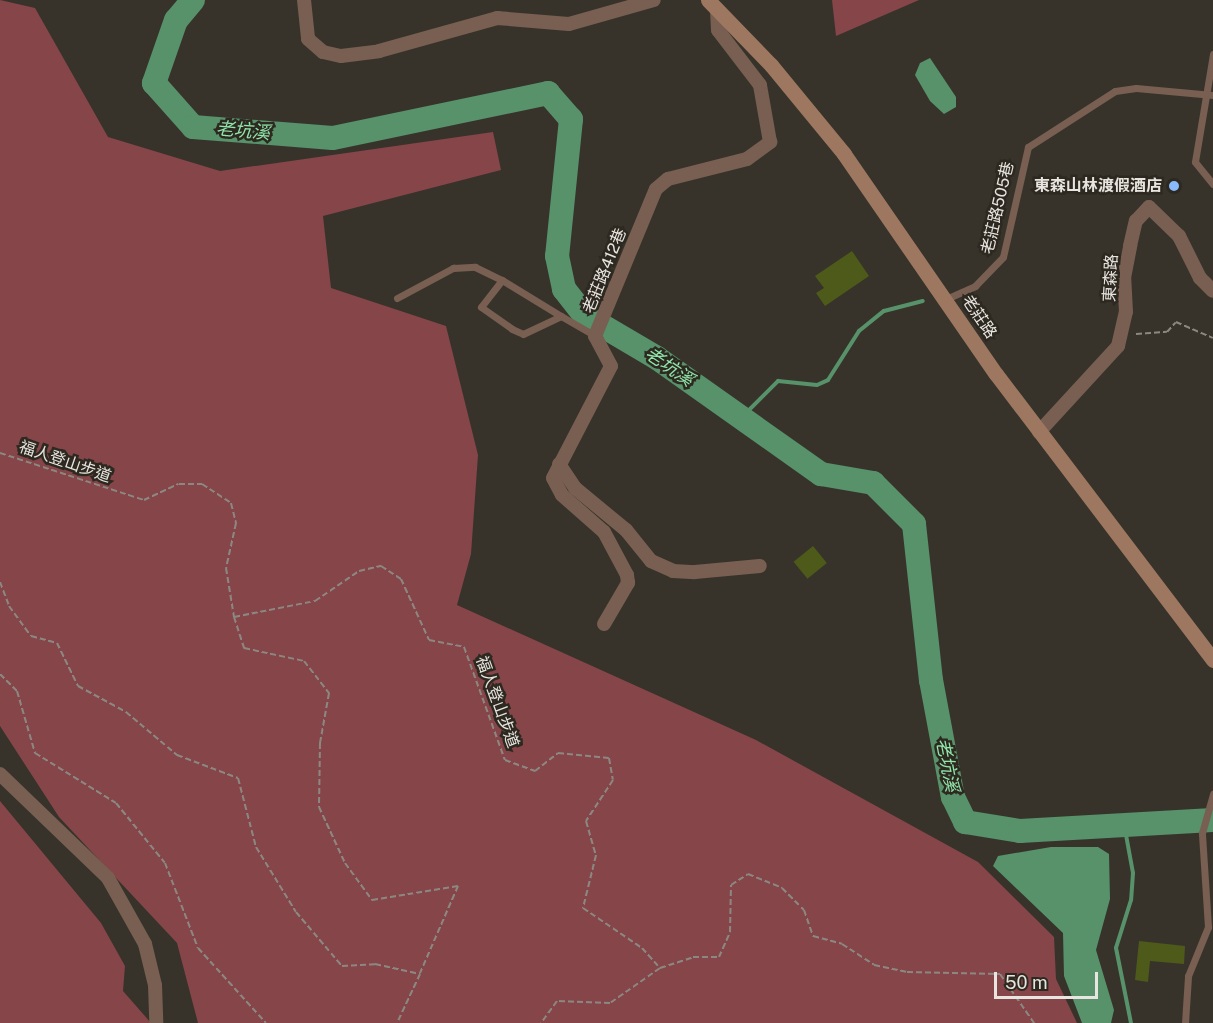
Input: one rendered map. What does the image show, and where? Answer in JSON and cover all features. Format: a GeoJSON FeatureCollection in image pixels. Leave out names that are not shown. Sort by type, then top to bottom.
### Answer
{"type":"FeatureCollection","features":[{"type":"Feature","properties":{"kind":"street"},"geometry":{"type":"LineString","coordinates":[[304,0],[302,18],[308,39],[323,52],[341,56],[379,51],[496,18],[569,24],[654,0]]}},
{"type":"Feature","properties":{"kind":"street","name":"老莊路"},"geometry":{"type":"LineString","coordinates":[[713,4],[771,65],[844,154],[1039,432],[1213,660]]}},
{"type":"Feature","properties":{"kind":"street","name":"老莊路412巷"},"geometry":{"type":"LineString","coordinates":[[559,464],[611,366],[595,336],[608,312],[656,189],[668,179],[747,159],[770,142],[759,86],[718,30],[713,4]]}},
{"type":"Feature","properties":{"kind":"street","name":"東森路"},"geometry":{"type":"LineString","coordinates":[[1039,432],[1101,370],[1118,346],[1130,246],[1136,220],[1149,207],[1179,236],[1200,278],[1213,291]]}},
{"type":"Feature","properties":{"kind":"street"},"geometry":{"type":"LineString","coordinates":[[559,464],[582,495],[662,567],[713,572],[760,566]]}},
{"type":"Feature","properties":{"kind":"street"},"geometry":{"type":"LineString","coordinates":[[559,464],[555,485],[604,532],[627,575],[628,583],[604,624]]}},
{"type":"Feature","properties":{"kind":"street"},"geometry":{"type":"LineString","coordinates":[[0,774],[108,878],[145,944],[155,985],[156,1023]]}},
{"type":"Feature","properties":{"kind":"lane"},"geometry":{"type":"LineString","coordinates":[[1213,54],[1210,95],[1195,162],[1213,184]]}},
{"type":"Feature","properties":{"kind":"lane","name":"老莊路505巷"},"geometry":{"type":"LineString","coordinates":[[946,299],[975,286],[1003,257],[1028,147],[1115,91],[1136,87],[1210,95]]}},
{"type":"Feature","properties":{"kind":"lane"},"geometry":{"type":"LineString","coordinates":[[397,298],[453,268],[475,267],[502,279],[595,336]]}},
{"type":"Feature","properties":{"kind":"lane"},"geometry":{"type":"LineString","coordinates":[[502,279],[481,307],[512,329],[523,334],[561,316]]}},
{"type":"Feature","properties":{"kind":"lane"},"geometry":{"type":"LineString","coordinates":[[1185,1023],[1188,976],[1208,927],[1202,833],[1211,796]]}},
{"type":"Feature","properties":{"kind":"path"},"geometry":{"type":"LineString","coordinates":[[1121,332],[1150,336],[1167,332],[1176,322],[1213,338]]}},
{"type":"Feature","properties":{"kind":"path","name":"福人登山步道"},"geometry":{"type":"LineString","coordinates":[[0,453],[144,500],[179,484],[202,484],[231,503],[236,523],[226,568],[234,617],[315,602],[360,571],[381,566],[401,579],[429,640],[464,647],[505,760],[535,771],[558,753],[609,758],[613,780],[586,821],[596,855],[583,908],[642,948],[660,968]]}},
{"type":"Feature","properties":{"kind":"path"},"geometry":{"type":"LineString","coordinates":[[0,582],[9,606],[31,636],[57,643],[78,686],[126,712],[177,755],[238,778],[256,847],[296,912],[342,966],[375,964],[420,974]]}},
{"type":"Feature","properties":{"kind":"path"},"geometry":{"type":"LineString","coordinates":[[234,617],[244,648],[304,661],[329,693],[320,743],[318,807],[345,863],[372,900],[458,886],[397,1023]]}},
{"type":"Feature","properties":{"kind":"path"},"geometry":{"type":"LineString","coordinates":[[0,674],[17,691],[34,753],[116,803],[165,863],[198,948],[266,1023]]}},
{"type":"Feature","properties":{"kind":"path"},"geometry":{"type":"LineString","coordinates":[[541,1023],[557,1001],[610,1003],[660,968],[693,957],[719,957],[730,932],[731,885],[748,874],[782,888],[804,910],[813,936],[842,944],[874,965],[907,972],[1000,974],[1034,1023]]}},
{"type":"Feature","properties":{"kind":"shaded area"},"geometry":{"type":"Polygon","coordinates":[[[0,0],[35,8],[108,137],[220,171],[493,132],[501,170],[323,216],[331,288],[446,326],[478,455],[471,554],[457,605],[756,740],[978,862],[1054,937],[1056,979],[1077,1023],[198,1023],[177,943],[59,817],[0,726],[0,0]]]}},
{"type":"Feature","properties":{"kind":"shaded area"},"geometry":{"type":"Polygon","coordinates":[[[832,0],[919,0],[836,36],[832,0]]]}},
{"type":"Feature","properties":{"kind":"shaded area"},"geometry":{"type":"Polygon","coordinates":[[[930,58],[956,97],[956,107],[944,114],[930,101],[915,75],[920,63],[930,58]]]}},
{"type":"Feature","properties":{"kind":"shaded area"},"geometry":{"type":"Polygon","coordinates":[[[0,801],[101,923],[125,966],[123,991],[151,1023],[0,1023],[0,801]]]}},
{"type":"Feature","properties":{"kind":"shaded area"},"geometry":{"type":"Polygon","coordinates":[[[1051,847],[1098,847],[1109,854],[1110,899],[1096,950],[1114,1010],[1111,1023],[1082,1023],[1064,976],[1063,933],[993,866],[998,856],[1051,847]]]}},
{"type":"Feature","properties":{"kind":"building"},"geometry":{"type":"Polygon","coordinates":[[[852,251],[869,276],[825,306],[816,293],[824,288],[815,276],[852,251]]]}},
{"type":"Feature","properties":{"kind":"building"},"geometry":{"type":"Polygon","coordinates":[[[813,546],[827,563],[807,579],[794,562],[813,546]]]}},
{"type":"Feature","properties":{"kind":"building"},"geometry":{"type":"Polygon","coordinates":[[[1139,941],[1185,946],[1184,964],[1150,961],[1148,982],[1135,980],[1139,941]]]}},
{"type":"Feature","properties":{"kind":"waterway","name":"老坑溪"},"geometry":{"type":"LineString","coordinates":[[193,0],[176,20],[154,83],[193,127],[333,138],[548,93],[571,119],[557,256],[564,289],[584,315],[657,358],[821,474],[873,483],[914,524],[931,680],[953,797],[965,822],[1020,831],[1213,820]]}},
{"type":"Feature","properties":{"kind":"waterway"},"geometry":{"type":"LineString","coordinates":[[740,419],[778,381],[817,385],[828,380],[859,331],[884,311],[923,301]]}},
{"type":"Feature","properties":{"kind":"waterway"},"geometry":{"type":"LineString","coordinates":[[1124,824],[1133,873],[1131,900],[1116,948],[1131,1023]]}},
{"type":"Feature","properties":{"kind":"place","name":"東森山林渡假酒店"},"geometry":{"type":"Point","coordinates":[1174,186]}}]}
